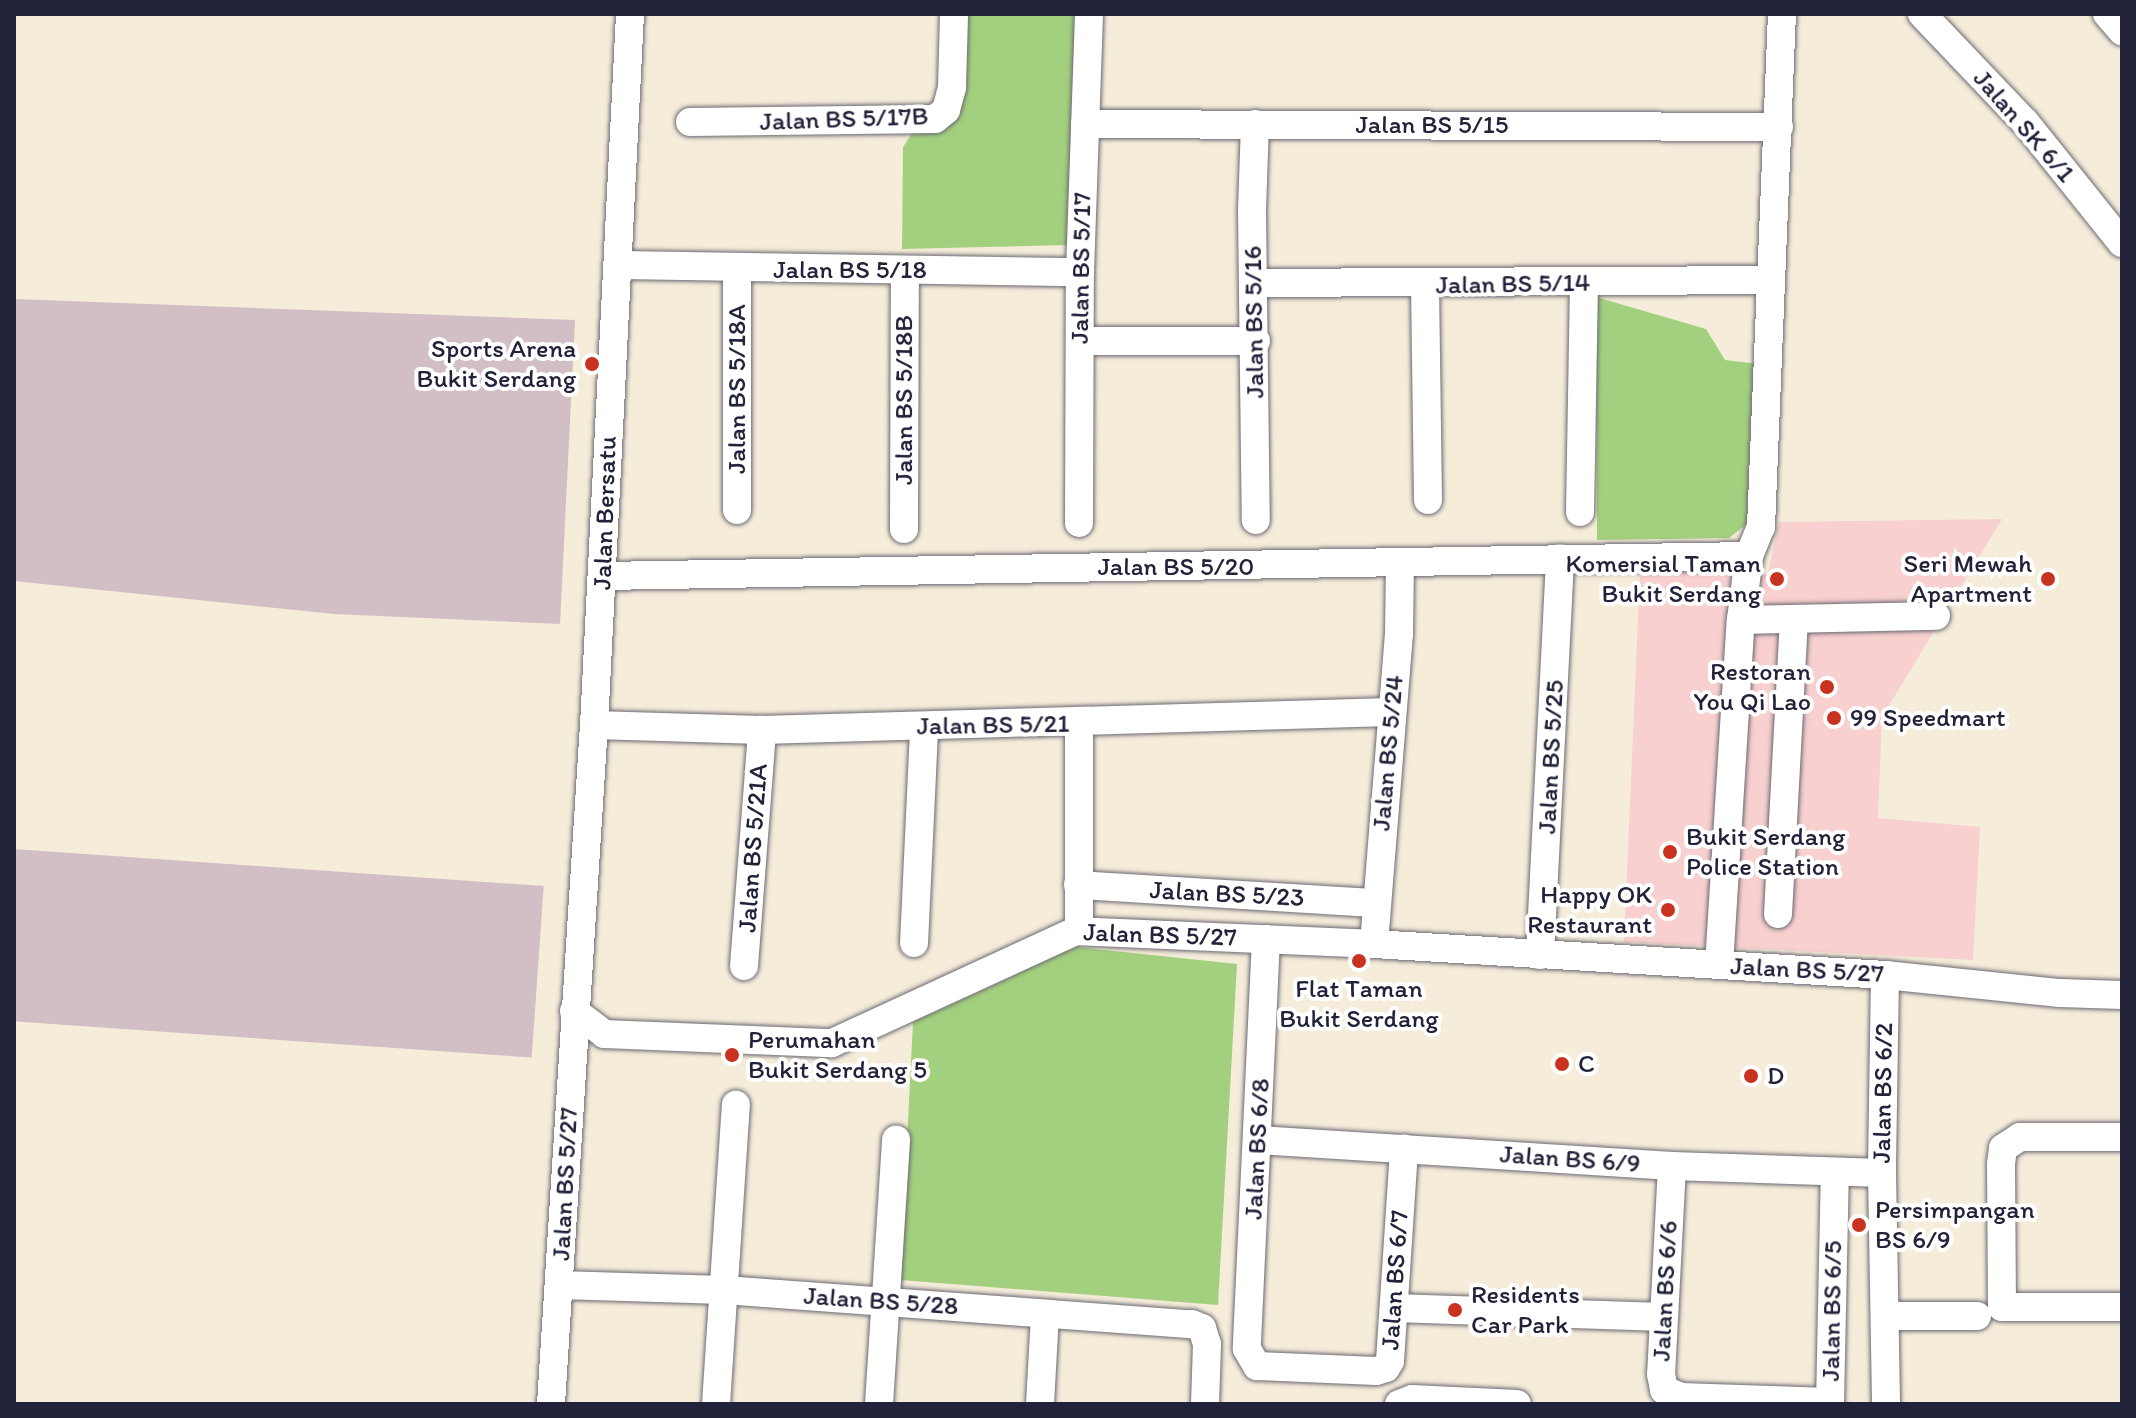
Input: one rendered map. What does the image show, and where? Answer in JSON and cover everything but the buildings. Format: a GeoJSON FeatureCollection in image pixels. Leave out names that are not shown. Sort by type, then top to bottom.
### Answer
{"type":"FeatureCollection","features":[{"type":"Feature","properties":{"kind":"street","name":"Jalan Bersatu"},"geometry":{"type":"LineString","coordinates":[[574,1011],[603,576],[630,14]]}},
{"type":"Feature","properties":{"kind":"street","name":"Jalan BS 5/17B"},"geometry":{"type":"LineString","coordinates":[[690,122],[935,119],[946,110],[952,87],[954,14]]}},
{"type":"Feature","properties":{"kind":"street","name":"Jalan BS 5/17"},"geometry":{"type":"LineString","coordinates":[[1079,523],[1080,272],[1089,14]]}},
{"type":"Feature","properties":{"kind":"street"},"geometry":{"type":"LineString","coordinates":[[1719,965],[1741,620],[1749,556],[1761,527],[1782,14]]}},
{"type":"Feature","properties":{"kind":"street"},"geometry":{"type":"LineString","coordinates":[[2107,14],[2122,31]]}},
{"type":"Feature","properties":{"kind":"street","name":"Jalan SK 6/1"},"geometry":{"type":"LineString","coordinates":[[1936,19],[2025,122],[2122,243]]}},
{"type":"Feature","properties":{"kind":"street","name":"Jalan BS 5/15"},"geometry":{"type":"LineString","coordinates":[[1085,124],[1779,127]]}},
{"type":"Feature","properties":{"kind":"street","name":"Jalan BS 5/16"},"geometry":{"type":"LineString","coordinates":[[1255,124],[1252,211],[1256,520]]}},
{"type":"Feature","properties":{"kind":"street","name":"Jalan BS 5/18"},"geometry":{"type":"LineString","coordinates":[[619,265],[1080,272]]}},
{"type":"Feature","properties":{"kind":"street","name":"Jalan BS 5/18A"},"geometry":{"type":"LineString","coordinates":[[737,269],[737,510]]}},
{"type":"Feature","properties":{"kind":"street","name":"Jalan BS 5/18B"},"geometry":{"type":"LineString","coordinates":[[904,529],[905,271]]}},
{"type":"Feature","properties":{"kind":"street","name":"Jalan BS 5/14"},"geometry":{"type":"LineString","coordinates":[[1255,283],[1425,285],[1771,280]]}},
{"type":"Feature","properties":{"kind":"street"},"geometry":{"type":"LineString","coordinates":[[1580,512],[1584,284]]}},
{"type":"Feature","properties":{"kind":"street"},"geometry":{"type":"LineString","coordinates":[[1425,285],[1428,500]]}},
{"type":"Feature","properties":{"kind":"street"},"geometry":{"type":"LineString","coordinates":[[1080,341],[1256,341]]}},
{"type":"Feature","properties":{"kind":"street","name":"Jalan BS 5/20"},"geometry":{"type":"LineString","coordinates":[[603,576],[1226,568],[1749,556]]}},
{"type":"Feature","properties":{"kind":"street","name":"Jalan BS 5/25"},"geometry":{"type":"LineString","coordinates":[[1540,955],[1560,559]]}},
{"type":"Feature","properties":{"kind":"street","name":"Jalan BS 5/24"},"geometry":{"type":"LineString","coordinates":[[1374,944],[1400,562]]}},
{"type":"Feature","properties":{"kind":"street"},"geometry":{"type":"LineString","coordinates":[[1741,620],[1936,616]]}},
{"type":"Feature","properties":{"kind":"street"},"geometry":{"type":"LineString","coordinates":[[1778,914],[1794,620]]}},
{"type":"Feature","properties":{"kind":"street","name":"Jalan BS 5/21"},"geometry":{"type":"LineString","coordinates":[[594,725],[762,730],[1079,724],[1391,712]]}},
{"type":"Feature","properties":{"kind":"street"},"geometry":{"type":"LineString","coordinates":[[1079,724],[1079,931]]}},
{"type":"Feature","properties":{"kind":"street"},"geometry":{"type":"LineString","coordinates":[[914,943],[924,727]]}},
{"type":"Feature","properties":{"kind":"street","name":"Jalan BS 5/21A"},"geometry":{"type":"LineString","coordinates":[[744,966],[762,730]]}},
{"type":"Feature","properties":{"kind":"street","name":"Jalan BS 5/23"},"geometry":{"type":"LineString","coordinates":[[1078,885],[1375,903]]}},
{"type":"Feature","properties":{"kind":"street","name":"Jalan BS 5/27"},"geometry":{"type":"LineString","coordinates":[[574,1011],[604,1034],[832,1043],[1079,931],[1374,944],[1885,975],[2060,993],[2122,995]]}},
{"type":"Feature","properties":{"kind":"street","name":"Jalan BS 6/8"},"geometry":{"type":"LineString","coordinates":[[1251,1358],[1247,1349],[1266,939]]}},
{"type":"Feature","properties":{"kind":"street","name":"Jalan BS 6/2"},"geometry":{"type":"LineString","coordinates":[[1885,975],[1882,1173],[1886,1404]]}},
{"type":"Feature","properties":{"kind":"street","name":"Jalan BS 5/27"},"geometry":{"type":"LineString","coordinates":[[551,1404],[574,1011]]}},
{"type":"Feature","properties":{"kind":"street"},"geometry":{"type":"LineString","coordinates":[[716,1404],[736,1105]]}},
{"type":"Feature","properties":{"kind":"street"},"geometry":{"type":"LineString","coordinates":[[1990,1312],[2003,1148],[2020,1137],[2122,1137]]}},
{"type":"Feature","properties":{"kind":"street"},"geometry":{"type":"LineString","coordinates":[[879,1404],[896,1140]]}},
{"type":"Feature","properties":{"kind":"street","name":"Jalan BS 6/9"},"geometry":{"type":"LineString","coordinates":[[1258,1140],[1672,1166],[1882,1173]]}},
{"type":"Feature","properties":{"kind":"street","name":"Jalan BS 6/7"},"geometry":{"type":"LineString","coordinates":[[1251,1358],[1257,1366],[1376,1371],[1386,1368],[1390,1361],[1404,1148]]}},
{"type":"Feature","properties":{"kind":"street","name":"Jalan BS 6/6"},"geometry":{"type":"LineString","coordinates":[[1672,1166],[1661,1382],[1671,1395],[1830,1403]]}},
{"type":"Feature","properties":{"kind":"street","name":"Jalan BS 6/5"},"geometry":{"type":"LineString","coordinates":[[1830,1403],[1835,1172]]}},
{"type":"Feature","properties":{"kind":"street","name":"Jalan BS 5/28"},"geometry":{"type":"LineString","coordinates":[[559,1285],[724,1290],[1182,1322],[1202,1328],[1207,1344],[1205,1404]]}},
{"type":"Feature","properties":{"kind":"street"},"geometry":{"type":"LineString","coordinates":[[1885,1316],[2122,1307]]}},
{"type":"Feature","properties":{"kind":"street"},"geometry":{"type":"LineString","coordinates":[[1394,1308],[1663,1317]]}},
{"type":"Feature","properties":{"kind":"street"},"geometry":{"type":"LineString","coordinates":[[1040,1404],[1045,1314]]}},
{"type":"Feature","properties":{"kind":"street"},"geometry":{"type":"LineString","coordinates":[[1405,1402],[1517,1404]]}},
{"type":"Feature","properties":{"kind":"shaded area"},"geometry":{"type":"Polygon","coordinates":[[[14,299],[575,320],[560,624],[334,614],[14,581],[14,299]]]}},
{"type":"Feature","properties":{"kind":"shaded area"},"geometry":{"type":"Polygon","coordinates":[[[2002,519],[1882,717],[1878,818],[1980,827],[1973,960],[1624,942],[1640,571],[1768,574],[1779,522],[2002,519]]]}},
{"type":"Feature","properties":{"kind":"shaded area"},"geometry":{"type":"Polygon","coordinates":[[[14,849],[544,886],[532,1058],[14,1021],[14,849]]]}},
{"type":"Feature","properties":{"kind":"green space"},"geometry":{"type":"Polygon","coordinates":[[[964,14],[1078,14],[1069,245],[902,249],[903,147],[913,132],[941,129],[964,14]]]}},
{"type":"Feature","properties":{"kind":"green space"},"geometry":{"type":"Polygon","coordinates":[[[1596,297],[1706,329],[1725,360],[1759,364],[1757,516],[1729,538],[1597,540],[1596,297]]]}},
{"type":"Feature","properties":{"kind":"green space"},"geometry":{"type":"Polygon","coordinates":[[[1076,947],[1237,964],[1218,1305],[900,1280],[913,1022],[1076,947]]]}},
{"type":"Feature","properties":{"kind":"place","name":"Sports Arena Bukit Serdang"},"geometry":{"type":"Point","coordinates":[592,364]}},
{"type":"Feature","properties":{"kind":"place","name":"Komersial Taman Bukit Serdang"},"geometry":{"type":"Point","coordinates":[1777,579]}},
{"type":"Feature","properties":{"kind":"place","name":"Seri Mewah Apartment"},"geometry":{"type":"Point","coordinates":[2048,579]}},
{"type":"Feature","properties":{"kind":"place","name":"Restoran You Qi Lao"},"geometry":{"type":"Point","coordinates":[1827,687]}},
{"type":"Feature","properties":{"kind":"place","name":"99 Speedmart"},"geometry":{"type":"Point","coordinates":[1834,718]}},
{"type":"Feature","properties":{"kind":"place","name":"Bukit Serdang Police Station"},"geometry":{"type":"Point","coordinates":[1670,852]}},
{"type":"Feature","properties":{"kind":"place","name":"Happy OK Restaurant"},"geometry":{"type":"Point","coordinates":[1668,910]}},
{"type":"Feature","properties":{"kind":"place","name":"Flat Taman Bukit Serdang"},"geometry":{"type":"Point","coordinates":[1359,961]}},
{"type":"Feature","properties":{"kind":"place","name":"Perumahan Bukit Serdang 5"},"geometry":{"type":"Point","coordinates":[732,1055]}},
{"type":"Feature","properties":{"kind":"place","name":"C"},"geometry":{"type":"Point","coordinates":[1562,1064]}},
{"type":"Feature","properties":{"kind":"place","name":"D"},"geometry":{"type":"Point","coordinates":[1751,1076]}},
{"type":"Feature","properties":{"kind":"place","name":"Persimpangan BS 6/9"},"geometry":{"type":"Point","coordinates":[1859,1225]}},
{"type":"Feature","properties":{"kind":"place","name":"Residents Car Park"},"geometry":{"type":"Point","coordinates":[1455,1310]}}]}
